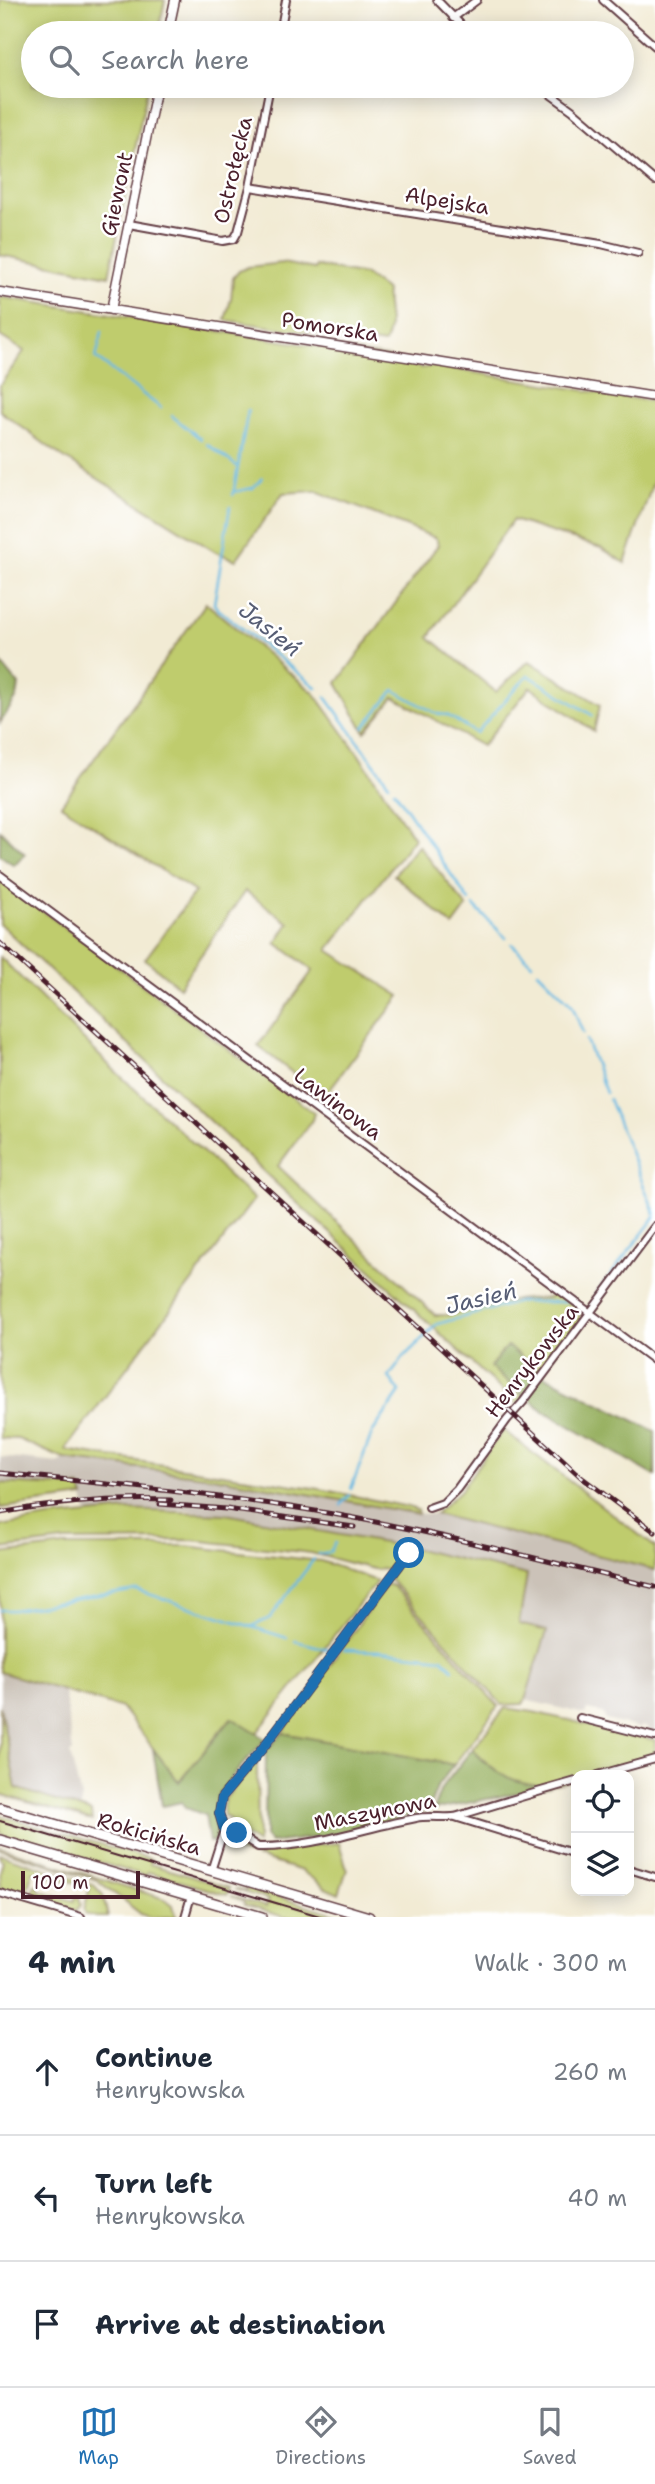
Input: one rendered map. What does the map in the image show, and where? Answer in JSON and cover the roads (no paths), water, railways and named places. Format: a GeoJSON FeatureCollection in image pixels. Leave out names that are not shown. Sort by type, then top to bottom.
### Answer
{"type":"FeatureCollection","features":[{"type":"Feature","properties":{"kind":"main road","name":"Rokicińska"},"geometry":{"type":"LineString","coordinates":[[0,1808],[369,1917]]}},
{"type":"Feature","properties":{"kind":"main road"},"geometry":{"type":"LineString","coordinates":[[0,1840],[262,1917]]}},
{"type":"Feature","properties":{"kind":"street"},"geometry":{"type":"LineString","coordinates":[[171,21],[175,0]]}},
{"type":"Feature","properties":{"kind":"street"},"geometry":{"type":"LineString","coordinates":[[282,21],[286,0]]}},
{"type":"Feature","properties":{"kind":"street"},"geometry":{"type":"LineString","coordinates":[[438,0],[456,21]]}},
{"type":"Feature","properties":{"kind":"street"},"geometry":{"type":"LineString","coordinates":[[453,18],[477,0]]}},
{"type":"Feature","properties":{"kind":"street"},"geometry":{"type":"LineString","coordinates":[[603,0],[627,21]]}},
{"type":"Feature","properties":{"kind":"street"},"geometry":{"type":"LineString","coordinates":[[634,27],[655,46]]}},
{"type":"Feature","properties":{"kind":"street","name":"Giewont"},"geometry":{"type":"LineString","coordinates":[[111,310],[155,98]]}},
{"type":"Feature","properties":{"kind":"street","name":"Ostrołęcka"},"geometry":{"type":"LineString","coordinates":[[129,223],[229,241],[237,236],[268,98]]}},
{"type":"Feature","properties":{"kind":"street"},"geometry":{"type":"LineString","coordinates":[[555,98],[655,181]]}},
{"type":"Feature","properties":{"kind":"street","name":"Alpejska"},"geometry":{"type":"LineString","coordinates":[[250,187],[601,244],[638,254]]}},
{"type":"Feature","properties":{"kind":"street","name":"Pomorska"},"geometry":{"type":"LineString","coordinates":[[0,292],[655,397]]}},
{"type":"Feature","properties":{"kind":"street","name":"Lawinowa"},"geometry":{"type":"LineString","coordinates":[[0,874],[655,1361]]}},
{"type":"Feature","properties":{"kind":"street","name":"Henrykowska"},"geometry":{"type":"LineString","coordinates":[[429,1508],[443,1503],[457,1489],[655,1226]]}},
{"type":"Feature","properties":{"kind":"street"},"geometry":{"type":"LineString","coordinates":[[211,1871],[224,1830],[219,1813],[222,1797],[262,1749],[409,1553]]}},
{"type":"Feature","properties":{"kind":"street"},"geometry":{"type":"LineString","coordinates":[[580,1718],[655,1737]]}},
{"type":"Feature","properties":{"kind":"street"},"geometry":{"type":"LineString","coordinates":[[616,1770],[655,1759]]}},
{"type":"Feature","properties":{"kind":"street","name":"Maszynowa"},"geometry":{"type":"LineString","coordinates":[[224,1830],[232,1830],[252,1845],[263,1847],[331,1840],[430,1815],[455,1817],[571,1782]]}},
{"type":"Feature","properties":{"kind":"street"},"geometry":{"type":"LineString","coordinates":[[455,1817],[571,1852]]}},
{"type":"Feature","properties":{"kind":"street"},"geometry":{"type":"LineString","coordinates":[[634,1871],[655,1877]]}},
{"type":"Feature","properties":{"kind":"street"},"geometry":{"type":"LineString","coordinates":[[0,1893],[81,1917]]}},
{"type":"Feature","properties":{"kind":"street"},"geometry":{"type":"LineString","coordinates":[[185,1917],[191,1896]]}},
{"type":"Feature","properties":{"kind":"waterway","name":"Jasień"},"geometry":{"type":"LineString","coordinates":[[102,332],[96,358],[161,408]]}},
{"type":"Feature","properties":{"kind":"waterway"},"geometry":{"type":"LineString","coordinates":[[238,467],[248,410]]}},
{"type":"Feature","properties":{"kind":"waterway","name":"Jasień"},"geometry":{"type":"LineString","coordinates":[[172,416],[201,439]]}},
{"type":"Feature","properties":{"kind":"waterway","name":"Jasień"},"geometry":{"type":"LineString","coordinates":[[207,444],[238,467],[233,495]]}},
{"type":"Feature","properties":{"kind":"waterway"},"geometry":{"type":"LineString","coordinates":[[233,492],[253,488],[262,478]]}},
{"type":"Feature","properties":{"kind":"waterway","name":"Jasień"},"geometry":{"type":"LineString","coordinates":[[230,507],[214,604],[317,688]]}},
{"type":"Feature","properties":{"kind":"waterway"},"geometry":{"type":"LineString","coordinates":[[364,727],[394,690],[437,714],[447,715],[476,733],[528,675],[592,715]]}},
{"type":"Feature","properties":{"kind":"waterway","name":"Jasień"},"geometry":{"type":"LineString","coordinates":[[326,697],[389,784]]}},
{"type":"Feature","properties":{"kind":"waterway","name":"Jasień"},"geometry":{"type":"LineString","coordinates":[[394,790],[469,901]]}},
{"type":"Feature","properties":{"kind":"waterway","name":"Jasień"},"geometry":{"type":"LineString","coordinates":[[474,906],[506,938]]}},
{"type":"Feature","properties":{"kind":"waterway","name":"Jasień"},"geometry":{"type":"LineString","coordinates":[[512,944],[532,964]]}},
{"type":"Feature","properties":{"kind":"waterway","name":"Jasień"},"geometry":{"type":"LineString","coordinates":[[538,971],[572,1005],[583,1033]]}},
{"type":"Feature","properties":{"kind":"waterway","name":"Jasień"},"geometry":{"type":"LineString","coordinates":[[586,1040],[606,1093]]}},
{"type":"Feature","properties":{"kind":"waterway","name":"Jasień"},"geometry":{"type":"LineString","coordinates":[[609,1099],[655,1214]]}},
{"type":"Feature","properties":{"kind":"waterway","name":"Jasień"},"geometry":{"type":"LineString","coordinates":[[596,1294],[655,1217]]}},
{"type":"Feature","properties":{"kind":"waterway","name":"Jasień"},"geometry":{"type":"LineString","coordinates":[[351,1489],[372,1433],[400,1392],[389,1377],[404,1357],[437,1324],[519,1302],[565,1302]]}},
{"type":"Feature","properties":{"kind":"waterway"},"geometry":{"type":"LineString","coordinates":[[341,1505],[349,1495]]}},
{"type":"Feature","properties":{"kind":"waterway"},"geometry":{"type":"LineString","coordinates":[[318,1554],[330,1552],[335,1543]]}},
{"type":"Feature","properties":{"kind":"waterway"},"geometry":{"type":"LineString","coordinates":[[251,1627],[270,1618],[314,1559]]}},
{"type":"Feature","properties":{"kind":"waterway","name":"Jasień"},"geometry":{"type":"LineString","coordinates":[[0,1610],[136,1590],[287,1638]]}},
{"type":"Feature","properties":{"kind":"waterway"},"geometry":{"type":"LineString","coordinates":[[295,1641],[328,1649]]}},
{"type":"Feature","properties":{"kind":"waterway"},"geometry":{"type":"LineString","coordinates":[[344,1650],[442,1658],[453,1669]]}},
{"type":"Feature","properties":{"kind":"tram line"},"geometry":{"type":"LineString","coordinates":[[0,1821],[323,1917]]}},
{"type":"Feature","properties":{"kind":"railway"},"geometry":{"type":"LineString","coordinates":[[0,943],[581,1477],[655,1532]]}},
{"type":"Feature","properties":{"kind":"railway"},"geometry":{"type":"LineString","coordinates":[[0,1473],[209,1496],[333,1514],[454,1539],[655,1587]]}},
{"type":"Feature","properties":{"kind":"railway"},"geometry":{"type":"LineString","coordinates":[[0,1513],[85,1502],[171,1500]]}},
{"type":"Feature","properties":{"kind":"railway"},"geometry":{"type":"LineString","coordinates":[[160,1504],[226,1509],[354,1527]]}}]}
